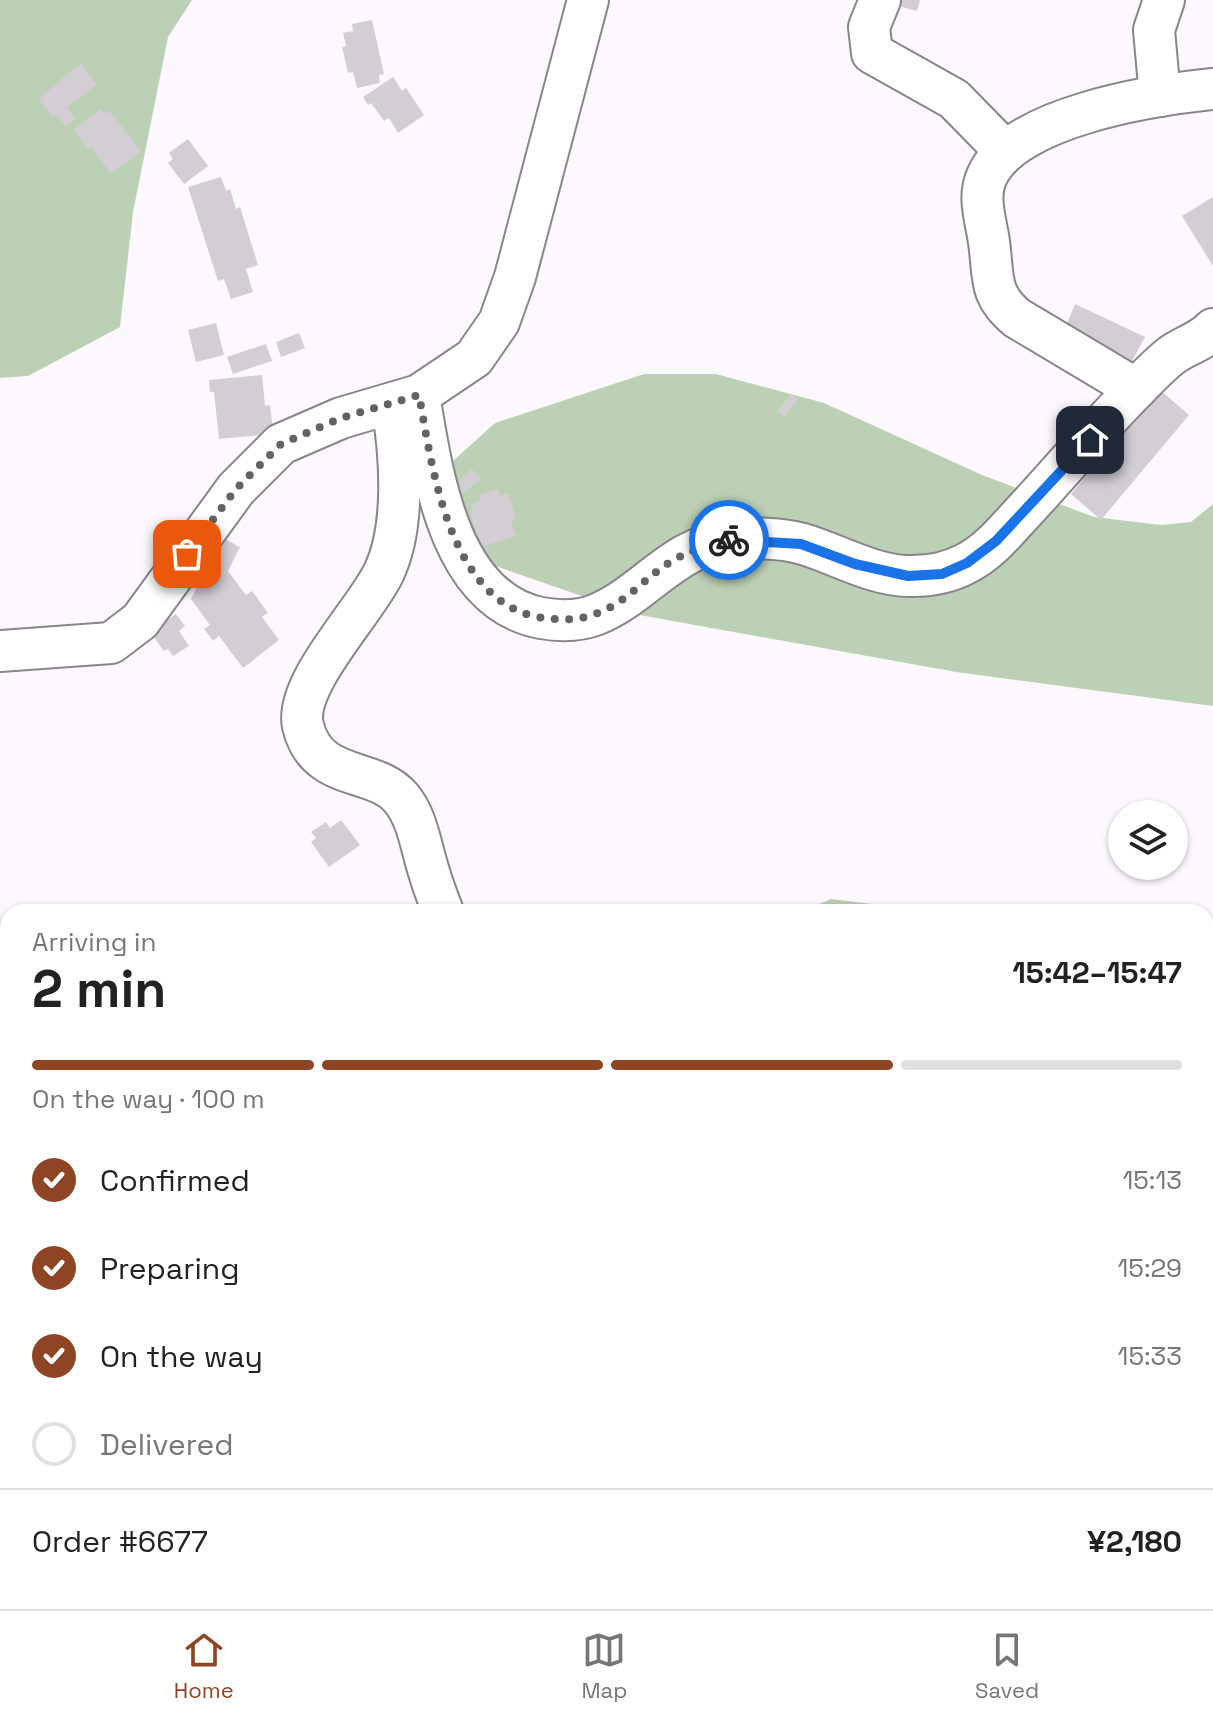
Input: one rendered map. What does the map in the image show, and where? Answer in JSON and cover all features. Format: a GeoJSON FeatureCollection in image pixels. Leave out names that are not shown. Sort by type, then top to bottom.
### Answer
{"type":"FeatureCollection","features":[{"type":"Feature","properties":{"kind":"street"},"geometry":{"type":"LineString","coordinates":[[0,651],[111,643],[140,621],[236,489],[281,444],[341,418],[405,399],[474,358],[499,322],[539,192],[588,0]]}},
{"type":"Feature","properties":{"kind":"street"},"geometry":{"type":"LineString","coordinates":[[880,0],[869,27],[872,53],[954,99],[1005,151]]}},
{"type":"Feature","properties":{"kind":"street"},"geometry":{"type":"LineString","coordinates":[[1160,96],[1154,30],[1164,0]]}},
{"type":"Feature","properties":{"kind":"street"},"geometry":{"type":"LineString","coordinates":[[1136,389],[1000,305],[993,283],[982,199],[987,176],[1005,151],[1056,123],[1119,103],[1213,89]]}},
{"type":"Feature","properties":{"kind":"street"},"geometry":{"type":"LineString","coordinates":[[405,399],[432,468],[448,524],[476,578],[496,597],[523,614],[555,620],[594,615],[631,595],[671,561],[699,548],[729,540],[801,544],[855,564],[908,576],[942,574],[967,563],[996,541],[1136,389],[1173,354],[1204,338],[1213,329]]}},
{"type":"Feature","properties":{"kind":"street"},"geometry":{"type":"LineString","coordinates":[[405,399],[398,442],[399,489],[394,536],[384,572],[308,689],[302,724],[315,752],[348,774],[383,784],[401,797],[412,816],[440,904]]}},
{"type":"Feature","properties":{"kind":"green space"},"geometry":{"type":"Polygon","coordinates":[[[0,0],[192,0],[168,37],[133,212],[120,327],[28,376],[0,378],[0,0]]]}},
{"type":"Feature","properties":{"kind":"green space"},"geometry":{"type":"Polygon","coordinates":[[[644,374],[716,374],[824,403],[982,475],[1094,517],[1161,525],[1191,522],[1213,504],[1213,706],[956,672],[634,614],[475,559],[443,470],[495,423],[644,374]]]}},
{"type":"Feature","properties":{"kind":"green space"},"geometry":{"type":"Polygon","coordinates":[[[831,899],[872,904],[819,904],[831,899]]]}},
{"type":"Feature","properties":{"kind":"building"},"geometry":{"type":"Polygon","coordinates":[[[892,0],[920,0],[917,11],[890,4],[892,0]]]}},
{"type":"Feature","properties":{"kind":"building"},"geometry":{"type":"Polygon","coordinates":[[[372,20],[384,74],[379,75],[380,83],[357,88],[353,72],[348,73],[342,47],[346,46],[343,33],[353,31],[352,24],[372,20]]]}},
{"type":"Feature","properties":{"kind":"building"},"geometry":{"type":"Polygon","coordinates":[[[81,63],[97,84],[67,108],[76,118],[66,126],[56,114],[53,117],[38,99],[81,63]]]}},
{"type":"Feature","properties":{"kind":"building"},"geometry":{"type":"Polygon","coordinates":[[[393,77],[402,91],[406,88],[424,115],[398,133],[389,118],[384,121],[363,97],[393,77]]]}},
{"type":"Feature","properties":{"kind":"building"},"geometry":{"type":"Polygon","coordinates":[[[101,109],[104,114],[109,110],[141,151],[111,174],[91,147],[88,149],[73,130],[101,109]]]}},
{"type":"Feature","properties":{"kind":"building"},"geometry":{"type":"Polygon","coordinates":[[[188,139],[208,166],[184,184],[168,163],[173,159],[169,153],[188,139]]]}},
{"type":"Feature","properties":{"kind":"building"},"geometry":{"type":"Polygon","coordinates":[[[221,177],[226,191],[230,189],[236,209],[240,207],[258,265],[246,269],[253,292],[231,299],[224,279],[218,281],[188,187],[221,177]]]}},
{"type":"Feature","properties":{"kind":"building"},"geometry":{"type":"Polygon","coordinates":[[[1213,197],[1213,266],[1182,216],[1213,197]]]}},
{"type":"Feature","properties":{"kind":"building"},"geometry":{"type":"Polygon","coordinates":[[[1075,304],[1145,337],[1130,365],[1065,329],[1075,304]]]}},
{"type":"Feature","properties":{"kind":"building"},"geometry":{"type":"Polygon","coordinates":[[[216,323],[224,355],[196,362],[188,330],[216,323]]]}},
{"type":"Feature","properties":{"kind":"building"},"geometry":{"type":"Polygon","coordinates":[[[299,333],[305,348],[281,357],[276,342],[299,333]]]}},
{"type":"Feature","properties":{"kind":"building"},"geometry":{"type":"Polygon","coordinates":[[[266,344],[272,361],[233,374],[227,357],[266,344]]]}},
{"type":"Feature","properties":{"kind":"building"},"geometry":{"type":"Polygon","coordinates":[[[262,375],[265,406],[270,405],[273,431],[219,439],[214,392],[210,392],[209,380],[262,375]]]}},
{"type":"Feature","properties":{"kind":"building"},"geometry":{"type":"Polygon","coordinates":[[[1159,389],[1189,415],[1101,520],[1071,494],[1159,389]]]}},
{"type":"Feature","properties":{"kind":"building"},"geometry":{"type":"Polygon","coordinates":[[[791,394],[798,400],[784,417],[777,411],[791,394]]]}},
{"type":"Feature","properties":{"kind":"building"},"geometry":{"type":"Polygon","coordinates":[[[472,469],[481,479],[462,494],[454,485],[472,469]]]}},
{"type":"Feature","properties":{"kind":"building"},"geometry":{"type":"Polygon","coordinates":[[[498,489],[500,496],[508,493],[516,519],[511,520],[516,536],[480,547],[470,512],[473,511],[471,504],[481,501],[479,495],[498,489]]]}},
{"type":"Feature","properties":{"kind":"building"},"geometry":{"type":"Polygon","coordinates":[[[223,538],[240,547],[228,571],[246,595],[252,591],[268,613],[262,617],[279,640],[243,668],[219,636],[213,641],[204,629],[210,625],[191,599],[223,538]]]}},
{"type":"Feature","properties":{"kind":"building"},"geometry":{"type":"Polygon","coordinates":[[[176,614],[185,626],[179,631],[189,646],[173,656],[168,649],[164,651],[150,632],[176,614]]]}},
{"type":"Feature","properties":{"kind":"building"},"geometry":{"type":"Polygon","coordinates":[[[341,820],[360,845],[329,867],[311,842],[316,838],[311,832],[326,822],[330,828],[341,820]]]}},
{"type":"Feature","properties":{"kind":"way so far"},"geometry":{"type":"LineString","coordinates":[[187,554],[236,489],[281,444],[341,418],[419,395],[432,468],[448,524],[476,578],[496,597],[523,614],[555,620],[594,615],[631,595],[671,561],[699,548],[729,540]]}},
{"type":"Feature","properties":{"kind":"route"},"geometry":{"type":"LineString","coordinates":[[729,540],[760,539],[801,544],[855,564],[908,576],[942,574],[967,563],[996,541],[1090,440]]}}]}
